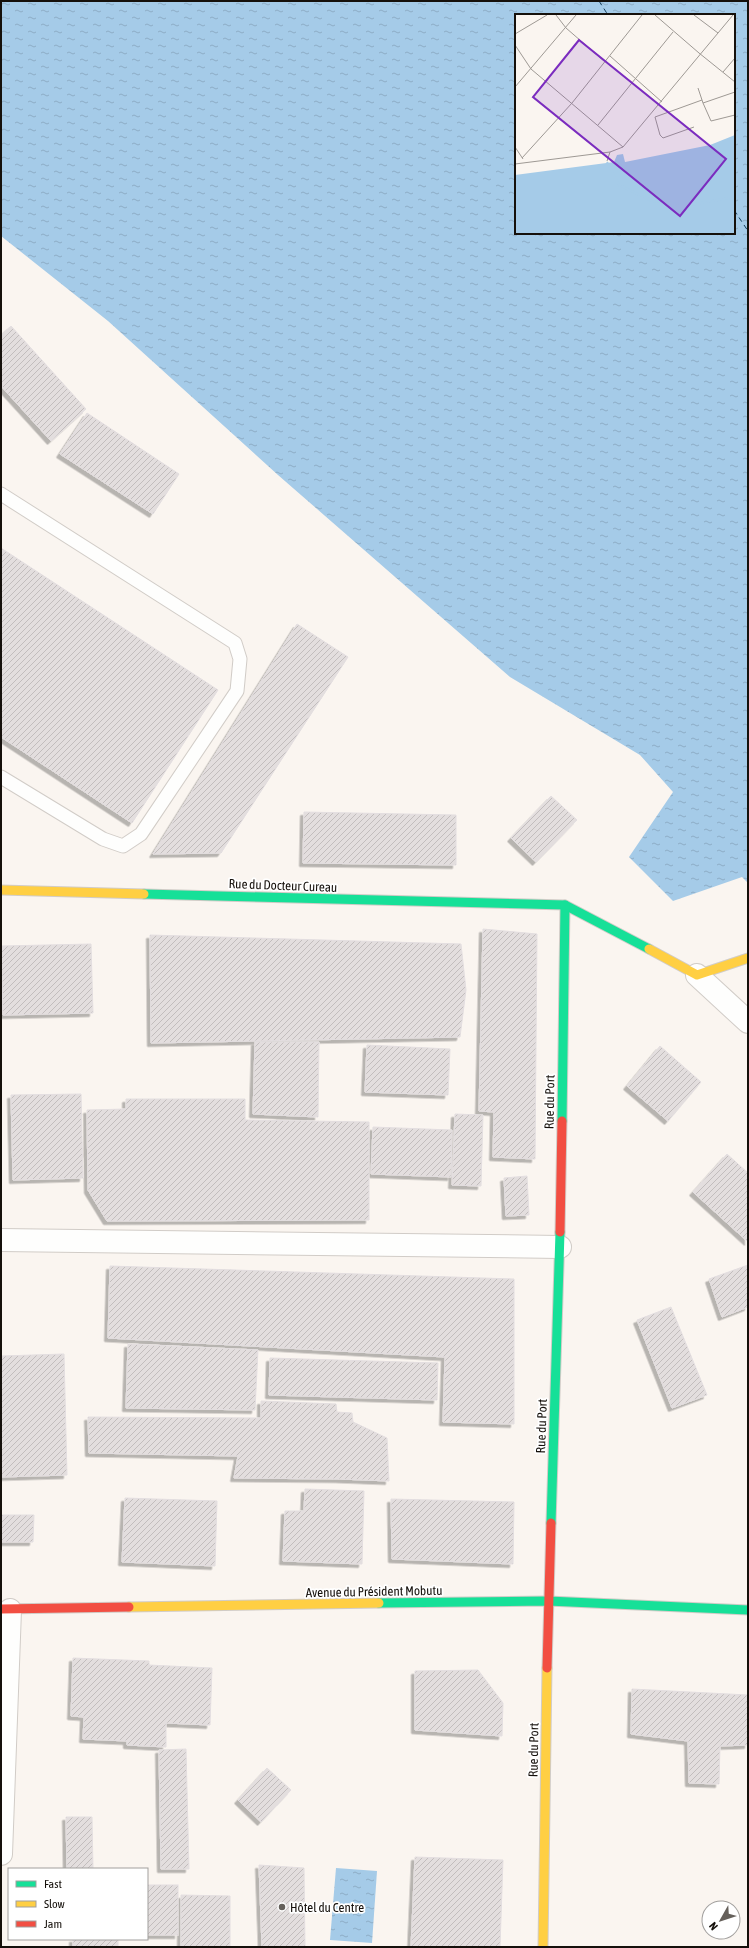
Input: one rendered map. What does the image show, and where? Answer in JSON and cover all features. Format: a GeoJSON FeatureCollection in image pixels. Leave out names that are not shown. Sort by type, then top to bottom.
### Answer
{"type":"FeatureCollection","features":[{"type":"Feature","properties":{"kind":"street","name":"Rue du Docteur Cureau"},"geometry":{"type":"LineString","coordinates":[[1,890],[565,905]]}},
{"type":"Feature","properties":{"kind":"street"},"geometry":{"type":"LineString","coordinates":[[565,905],[697,975],[748,1022]]}},
{"type":"Feature","properties":{"kind":"street","name":"Rue du Port"},"geometry":{"type":"LineString","coordinates":[[543,1947],[548,1600],[560,1247],[565,905]]}},
{"type":"Feature","properties":{"kind":"street"},"geometry":{"type":"LineString","coordinates":[[697,975],[748,958]]}},
{"type":"Feature","properties":{"kind":"street"},"geometry":{"type":"LineString","coordinates":[[1,1240],[560,1247]]}},
{"type":"Feature","properties":{"kind":"street","name":"Avenue du Président Mobutu"},"geometry":{"type":"LineString","coordinates":[[5,1610],[548,1600],[748,1610]]}},
{"type":"Feature","properties":{"kind":"street"},"geometry":{"type":"LineString","coordinates":[[1,1854],[5,1610]]}},
{"type":"Feature","properties":{"kind":"lane"},"geometry":{"type":"LineString","coordinates":[[1,494],[235,643],[240,659],[237,691],[141,834],[123,846],[103,839],[1,777]]}},
{"type":"Feature","properties":{"kind":"water"},"geometry":{"type":"Polygon","coordinates":[[[1,1],[748,1],[748,883],[742,877],[673,901],[629,857],[673,792],[640,755],[510,677],[278,475],[108,321],[1,236],[1,1]]]}},
{"type":"Feature","properties":{"kind":"water"},"geometry":{"type":"Polygon","coordinates":[[[336,1868],[377,1871],[372,1943],[330,1940],[336,1868]]]}},
{"type":"Feature","properties":{"kind":"building"},"geometry":{"type":"Polygon","coordinates":[[[11,326],[86,409],[51,441],[1,386],[1,335],[11,326]]]}},
{"type":"Feature","properties":{"kind":"building"},"geometry":{"type":"Polygon","coordinates":[[[87,413],[179,474],[153,514],[60,454],[87,413]]]}},
{"type":"Feature","properties":{"kind":"building"},"geometry":{"type":"Polygon","coordinates":[[[1,548],[218,690],[132,823],[1,737],[1,548]]]}},
{"type":"Feature","properties":{"kind":"building"},"geometry":{"type":"Polygon","coordinates":[[[297,624],[348,657],[221,853],[153,854],[297,624]]]}},
{"type":"Feature","properties":{"kind":"building"},"geometry":{"type":"Polygon","coordinates":[[[551,796],[577,820],[536,862],[511,838],[551,796]]]}},
{"type":"Feature","properties":{"kind":"building"},"geometry":{"type":"Polygon","coordinates":[[[304,812],[456,815],[456,865],[303,863],[304,812]]]}},
{"type":"Feature","properties":{"kind":"building"},"geometry":{"type":"Polygon","coordinates":[[[483,929],[537,934],[535,1159],[493,1157],[494,1112],[479,1111],[483,929]]]}},
{"type":"Feature","properties":{"kind":"building"},"geometry":{"type":"Polygon","coordinates":[[[150,935],[461,944],[466,990],[460,1037],[151,1043],[150,935]]]}},
{"type":"Feature","properties":{"kind":"building"},"geometry":{"type":"Polygon","coordinates":[[[91,944],[93,1013],[3,1015],[1,946],[91,944]]]}},
{"type":"Feature","properties":{"kind":"building"},"geometry":{"type":"Polygon","coordinates":[[[255,1042],[319,1042],[318,1117],[253,1114],[255,1042]]]}},
{"type":"Feature","properties":{"kind":"building"},"geometry":{"type":"Polygon","coordinates":[[[367,1045],[450,1049],[448,1095],[365,1092],[367,1045]]]}},
{"type":"Feature","properties":{"kind":"building"},"geometry":{"type":"Polygon","coordinates":[[[660,1046],[701,1082],[668,1121],[627,1086],[660,1046]]]}},
{"type":"Feature","properties":{"kind":"building"},"geometry":{"type":"Polygon","coordinates":[[[81,1094],[83,1178],[13,1180],[11,1095],[81,1094]]]}},
{"type":"Feature","properties":{"kind":"building"},"geometry":{"type":"Polygon","coordinates":[[[126,1099],[245,1099],[245,1120],[369,1122],[369,1220],[107,1221],[88,1190],[87,1110],[126,1109],[126,1099]]]}},
{"type":"Feature","properties":{"kind":"building"},"geometry":{"type":"Polygon","coordinates":[[[455,1114],[483,1115],[481,1186],[452,1185],[455,1114]]]}},
{"type":"Feature","properties":{"kind":"building"},"geometry":{"type":"Polygon","coordinates":[[[373,1127],[452,1130],[451,1177],[371,1174],[373,1127]]]}},
{"type":"Feature","properties":{"kind":"building"},"geometry":{"type":"Polygon","coordinates":[[[727,1154],[748,1173],[748,1242],[693,1192],[727,1154]]]}},
{"type":"Feature","properties":{"kind":"building"},"geometry":{"type":"Polygon","coordinates":[[[527,1176],[529,1215],[506,1216],[504,1178],[527,1176]]]}},
{"type":"Feature","properties":{"kind":"building"},"geometry":{"type":"Polygon","coordinates":[[[748,1265],[748,1307],[722,1317],[709,1279],[748,1265]]]}},
{"type":"Feature","properties":{"kind":"building"},"geometry":{"type":"Polygon","coordinates":[[[110,1266],[514,1279],[514,1424],[443,1422],[445,1357],[108,1338],[110,1266]]]}},
{"type":"Feature","properties":{"kind":"building"},"geometry":{"type":"Polygon","coordinates":[[[671,1307],[707,1395],[672,1408],[637,1320],[671,1307]]]}},
{"type":"Feature","properties":{"kind":"building"},"geometry":{"type":"Polygon","coordinates":[[[128,1344],[258,1350],[255,1410],[126,1408],[128,1344]]]}},
{"type":"Feature","properties":{"kind":"building"},"geometry":{"type":"Polygon","coordinates":[[[64,1354],[67,1475],[1,1477],[1,1356],[64,1354]]]}},
{"type":"Feature","properties":{"kind":"building"},"geometry":{"type":"Polygon","coordinates":[[[270,1358],[438,1363],[437,1400],[269,1395],[270,1358]]]}},
{"type":"Feature","properties":{"kind":"building"},"geometry":{"type":"Polygon","coordinates":[[[261,1401],[336,1404],[337,1412],[352,1413],[353,1422],[387,1438],[389,1481],[234,1478],[238,1456],[89,1453],[88,1417],[261,1418],[261,1401]]]}},
{"type":"Feature","properties":{"kind":"building"},"geometry":{"type":"Polygon","coordinates":[[[305,1489],[364,1491],[362,1564],[283,1561],[285,1511],[304,1511],[305,1489]]]}},
{"type":"Feature","properties":{"kind":"building"},"geometry":{"type":"Polygon","coordinates":[[[125,1498],[217,1501],[215,1566],[122,1562],[125,1498]]]}},
{"type":"Feature","properties":{"kind":"building"},"geometry":{"type":"Polygon","coordinates":[[[391,1499],[514,1502],[513,1564],[392,1559],[391,1499]]]}},
{"type":"Feature","properties":{"kind":"building"},"geometry":{"type":"Polygon","coordinates":[[[1,1515],[34,1515],[33,1542],[1,1542],[1,1515]]]}},
{"type":"Feature","properties":{"kind":"building"},"geometry":{"type":"Polygon","coordinates":[[[73,1658],[149,1661],[149,1665],[212,1668],[210,1725],[166,1723],[166,1747],[127,1745],[127,1741],[83,1739],[84,1717],[71,1716],[73,1658]]]}},
{"type":"Feature","properties":{"kind":"building"},"geometry":{"type":"Polygon","coordinates":[[[478,1670],[503,1703],[502,1736],[415,1730],[415,1671],[478,1670]]]}},
{"type":"Feature","properties":{"kind":"building"},"geometry":{"type":"Polygon","coordinates":[[[632,1689],[748,1695],[748,1745],[720,1746],[719,1784],[689,1783],[688,1741],[631,1734],[632,1689]]]}},
{"type":"Feature","properties":{"kind":"building"},"geometry":{"type":"Polygon","coordinates":[[[186,1749],[189,1869],[161,1869],[159,1750],[186,1749]]]}},
{"type":"Feature","properties":{"kind":"building"},"geometry":{"type":"Polygon","coordinates":[[[267,1768],[291,1790],[261,1822],[238,1800],[267,1768]]]}},
{"type":"Feature","properties":{"kind":"building"},"geometry":{"type":"Polygon","coordinates":[[[66,1817],[92,1817],[93,1868],[67,1868],[66,1817]]]}},
{"type":"Feature","properties":{"kind":"building"},"geometry":{"type":"Polygon","coordinates":[[[415,1857],[503,1860],[500,1947],[411,1947],[415,1857]]]}},
{"type":"Feature","properties":{"kind":"building","name":"Hôtel du Centre"},"geometry":{"type":"Polygon","coordinates":[[[259,1865],[304,1868],[305,1947],[262,1947],[259,1865]]]}},
{"type":"Feature","properties":{"kind":"building"},"geometry":{"type":"Polygon","coordinates":[[[148,1885],[178,1885],[178,1935],[148,1935],[148,1885]]]}},
{"type":"Feature","properties":{"kind":"building"},"geometry":{"type":"Polygon","coordinates":[[[181,1895],[230,1896],[230,1947],[181,1947],[181,1895]]]}},
{"type":"Feature","properties":{"kind":"building"},"geometry":{"type":"Polygon","coordinates":[[[73,1940],[118,1940],[118,1947],[73,1947],[73,1940]]]}},
{"type":"Feature","properties":{"kind":"ferry route"},"geometry":{"type":"LineString","coordinates":[[599,1],[607,14]]}},
{"type":"Feature","properties":{"kind":"ferry route"},"geometry":{"type":"LineString","coordinates":[[735,212],[748,231]]}},
{"type":"Feature","properties":{"kind":"traffic: fast"},"geometry":{"type":"LineString","coordinates":[[144,894],[565,905],[649,949]]}},
{"type":"Feature","properties":{"kind":"traffic: fast"},"geometry":{"type":"LineString","coordinates":[[562,1121],[565,905]]}},
{"type":"Feature","properties":{"kind":"traffic: fast"},"geometry":{"type":"LineString","coordinates":[[551,1523],[560,1232]]}},
{"type":"Feature","properties":{"kind":"traffic: fast"},"geometry":{"type":"LineString","coordinates":[[379,1603],[548,1601],[748,1610]]}},
{"type":"Feature","properties":{"kind":"traffic: slow"},"geometry":{"type":"LineString","coordinates":[[1,890],[144,894]]}},
{"type":"Feature","properties":{"kind":"traffic: slow"},"geometry":{"type":"LineString","coordinates":[[649,949],[697,975],[748,958]]}},
{"type":"Feature","properties":{"kind":"traffic: slow"},"geometry":{"type":"LineString","coordinates":[[129,1607],[379,1603]]}},
{"type":"Feature","properties":{"kind":"traffic: slow"},"geometry":{"type":"LineString","coordinates":[[543,1947],[547,1668]]}},
{"type":"Feature","properties":{"kind":"traffic: jam"},"geometry":{"type":"LineString","coordinates":[[560,1232],[562,1121]]}},
{"type":"Feature","properties":{"kind":"traffic: jam"},"geometry":{"type":"LineString","coordinates":[[547,1668],[551,1523]]}},
{"type":"Feature","properties":{"kind":"traffic: jam"},"geometry":{"type":"LineString","coordinates":[[1,1609],[129,1607]]}},
{"type":"Feature","properties":{"kind":"place","name":"Hôtel du Centre"},"geometry":{"type":"Point","coordinates":[282,1907]}}]}
